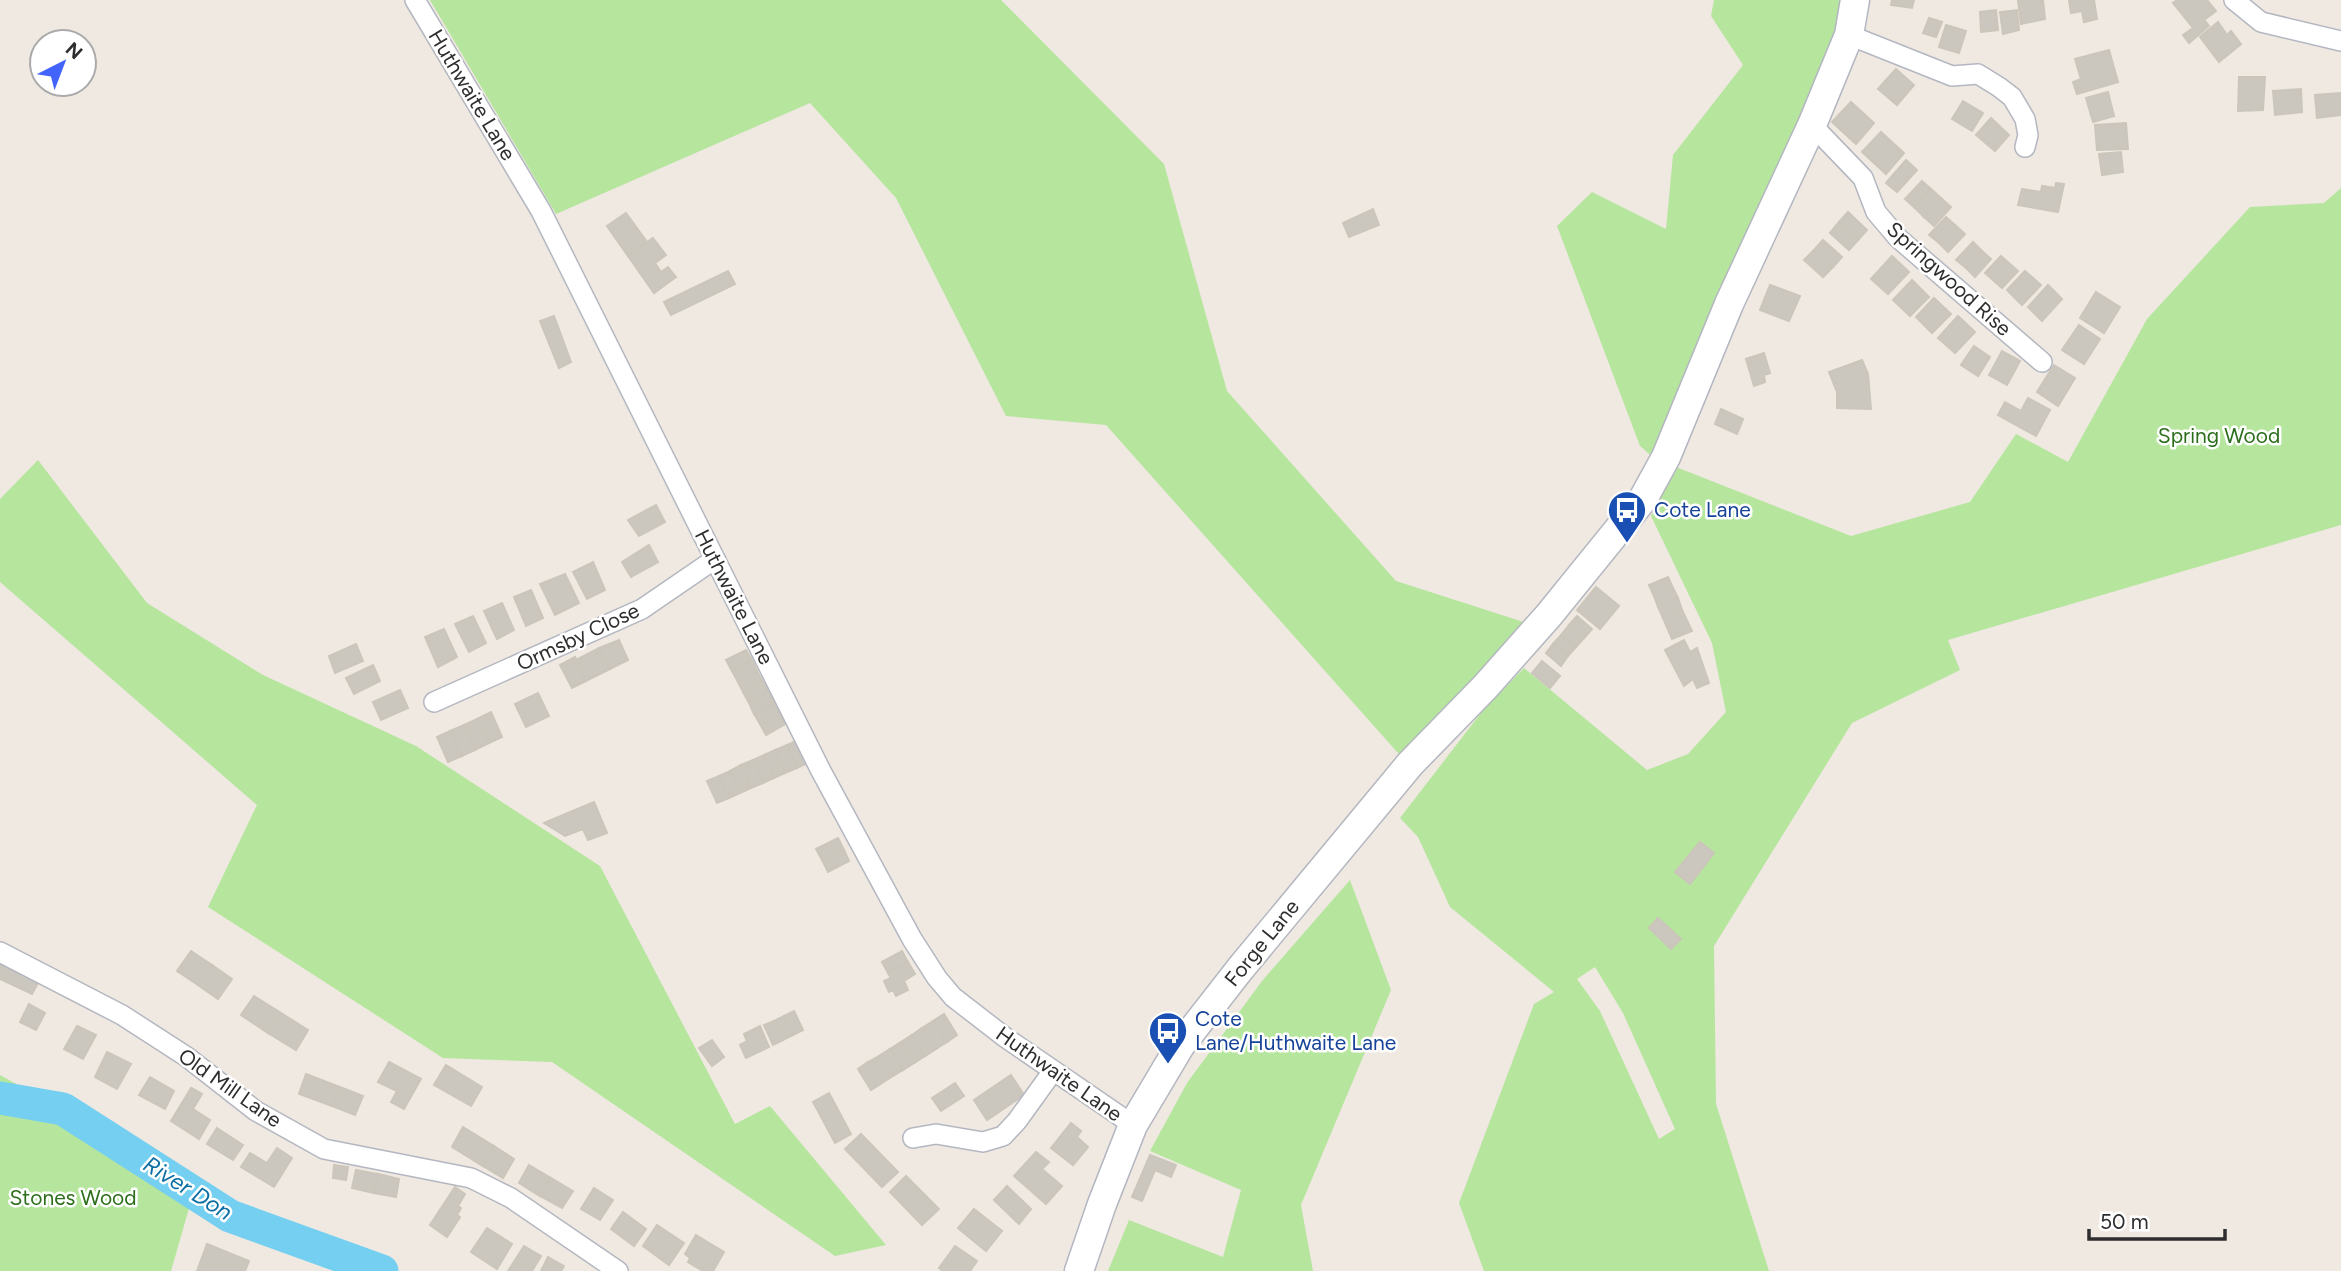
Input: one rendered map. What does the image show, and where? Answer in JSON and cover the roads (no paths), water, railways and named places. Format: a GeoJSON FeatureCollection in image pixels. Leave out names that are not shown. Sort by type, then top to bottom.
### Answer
{"type":"FeatureCollection","features":[{"type":"Feature","properties":{"kind":"street","name":"Huthwaite Lane"},"geometry":{"type":"LineString","coordinates":[[415,0],[541,211],[821,771],[912,939],[953,997],[1006,1038],[1133,1125]]}},
{"type":"Feature","properties":{"kind":"street"},"geometry":{"type":"LineString","coordinates":[[1812,125],[1849,35],[1855,0]]}},
{"type":"Feature","properties":{"kind":"street"},"geometry":{"type":"LineString","coordinates":[[2234,0],[2261,22],[2341,41]]}},
{"type":"Feature","properties":{"kind":"street"},"geometry":{"type":"LineString","coordinates":[[1849,35],[1952,76],[1979,74],[2012,97],[2025,118],[2028,135],[2025,148]]}},
{"type":"Feature","properties":{"kind":"street","name":"Springwood Rise"},"geometry":{"type":"LineString","coordinates":[[1812,125],[1863,178],[1875,212],[1898,238],[2042,362]]}},
{"type":"Feature","properties":{"kind":"street","name":"Forge Lane"},"geometry":{"type":"LineString","coordinates":[[1079,1271],[1133,1125],[1180,1046],[1249,958],[1423,749],[1486,686],[1549,615],[1643,499],[1665,457],[1729,304],[1812,125]]}},
{"type":"Feature","properties":{"kind":"street","name":"Ormsby Close"},"geometry":{"type":"LineString","coordinates":[[434,702],[642,609],[715,559]]}},
{"type":"Feature","properties":{"kind":"street","name":"Old Mill Lane"},"geometry":{"type":"LineString","coordinates":[[0,952],[122,1015],[187,1057],[256,1111],[324,1149],[471,1178],[511,1198],[618,1271]]}},
{"type":"Feature","properties":{"kind":"street"},"geometry":{"type":"LineString","coordinates":[[909,1138],[936,1134],[983,1142],[1003,1136],[1053,1071]]}},
{"type":"Feature","properties":{"kind":"waterway","name":"River Don"},"geometry":{"type":"LineString","coordinates":[[0,1098],[63,1109],[230,1216],[382,1271]]}},
{"type":"Feature","properties":{"kind":"place","name":"Cote Lane"},"geometry":{"type":"Point","coordinates":[1627,544]}},
{"type":"Feature","properties":{"kind":"place","name":"Cote Lane/Huthwaite Lane"},"geometry":{"type":"Point","coordinates":[1168,1065]}},
{"type":"Feature","properties":{"kind":"park label","name":"Spring Wood"},"geometry":{"type":"Point","coordinates":[2219,436]}},
{"type":"Feature","properties":{"kind":"park label","name":"Stones Wood"},"geometry":{"type":"Point","coordinates":[73,1198]}}]}
